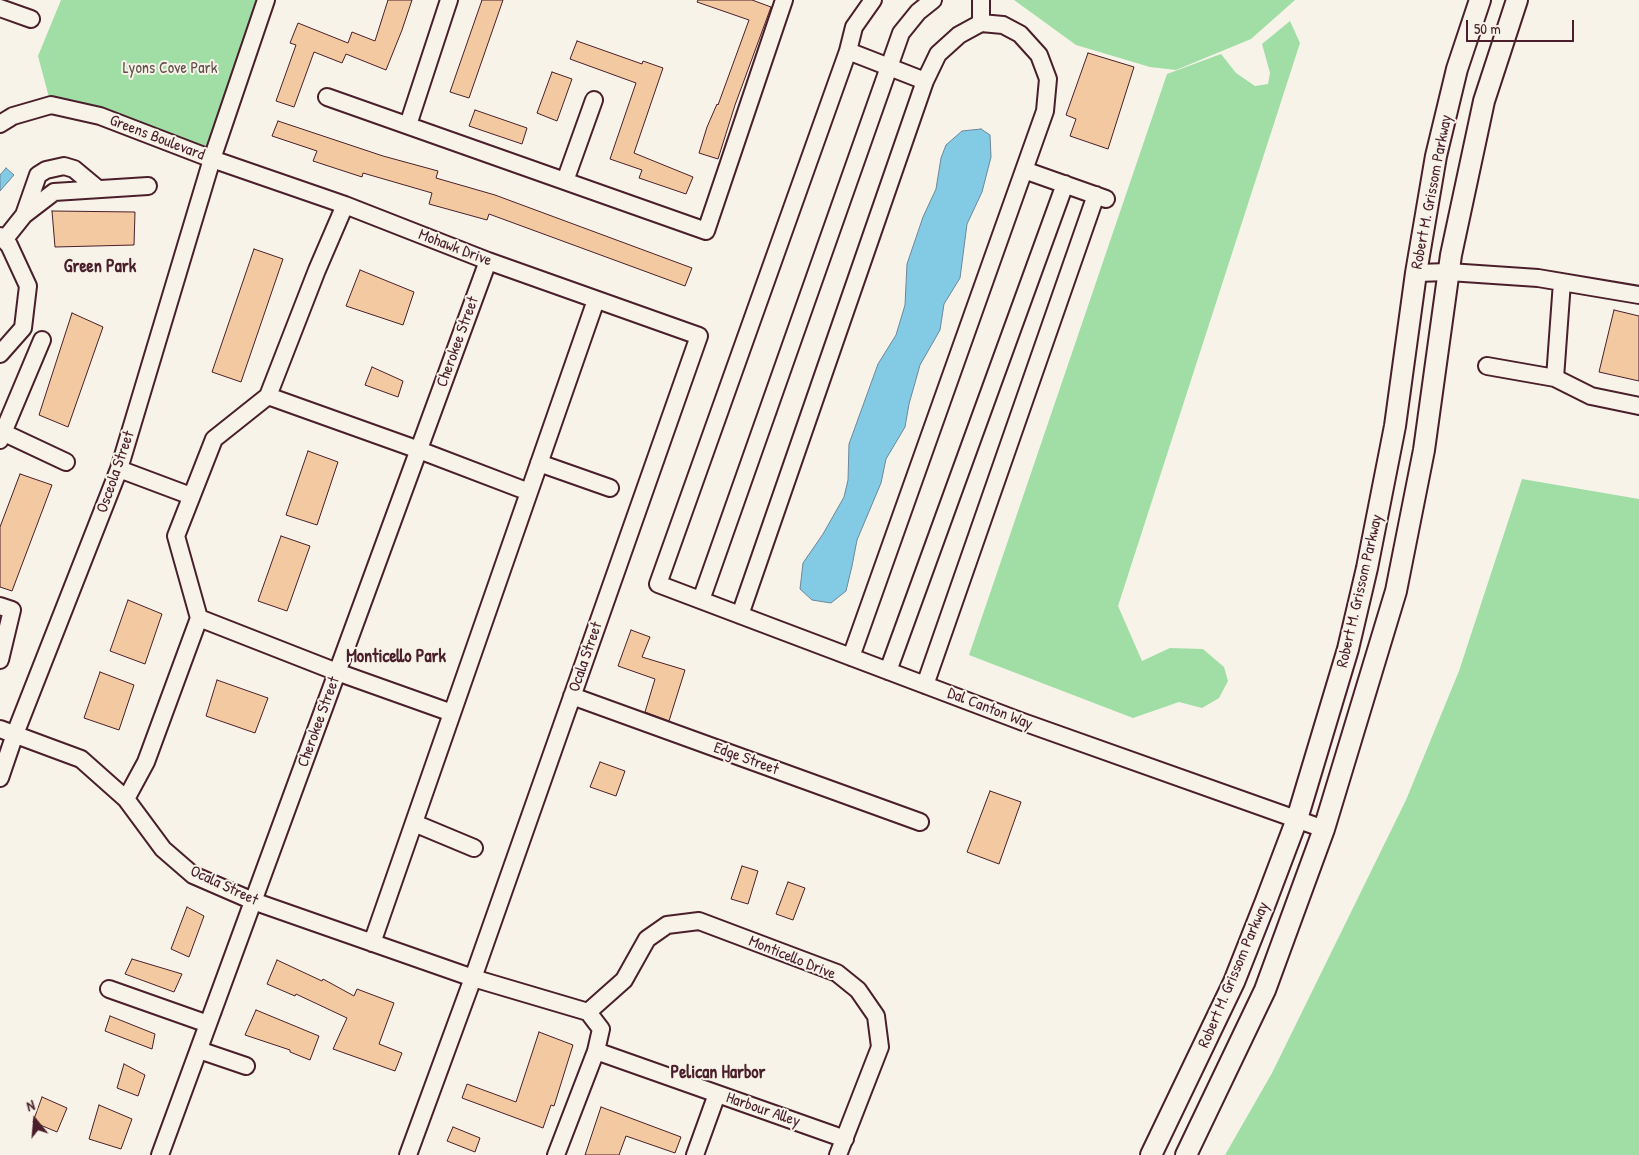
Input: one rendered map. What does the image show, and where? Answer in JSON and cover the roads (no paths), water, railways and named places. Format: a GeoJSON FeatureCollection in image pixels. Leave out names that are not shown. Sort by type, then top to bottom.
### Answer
{"type":"FeatureCollection","features":[{"type":"Feature","properties":{"kind":"main road","name":"Robert M. Grissom Parkway"},"geometry":{"type":"LineString","coordinates":[[1150,1155],[1234,982],[1296,819],[1348,649],[1367,568],[1396,426],[1416,274],[1436,156],[1457,69],[1480,0]]}},
{"type":"Feature","properties":{"kind":"main road","name":"Robert M. Grissom Parkway"},"geometry":{"type":"LineString","coordinates":[[1186,1155],[1265,990],[1324,829],[1396,591],[1424,450],[1449,272],[1484,101],[1517,0]]}},
{"type":"Feature","properties":{"kind":"street","name":"Greens Boulevard"},"geometry":{"type":"LineString","coordinates":[[0,124],[13,116],[51,105],[100,116],[212,159],[266,0]]}},
{"type":"Feature","properties":{"kind":"street"},"geometry":{"type":"LineString","coordinates":[[408,125],[449,0]]}},
{"type":"Feature","properties":{"kind":"street"},"geometry":{"type":"LineString","coordinates":[[327,97],[706,231],[784,0]]}},
{"type":"Feature","properties":{"kind":"street"},"geometry":{"type":"LineString","coordinates":[[873,0],[854,28],[848,51],[925,81]]}},
{"type":"Feature","properties":{"kind":"street"},"geometry":{"type":"LineString","coordinates":[[701,600],[901,33],[918,12],[933,0]]}},
{"type":"Feature","properties":{"kind":"street"},"geometry":{"type":"LineString","coordinates":[[981,0],[981,23]]}},
{"type":"Feature","properties":{"kind":"street"},"geometry":{"type":"LineString","coordinates":[[0,8],[31,19]]}},
{"type":"Feature","properties":{"kind":"street"},"geometry":{"type":"LineString","coordinates":[[740,615],[925,81],[938,54],[959,35],[981,23],[1003,25],[1020,34],[1039,55],[1048,79],[1045,111],[851,657]]}},
{"type":"Feature","properties":{"kind":"street","name":"Dal Canton Way"},"geometry":{"type":"LineString","coordinates":[[848,51],[658,584],[1023,722],[1324,829]]}},
{"type":"Feature","properties":{"kind":"street"},"geometry":{"type":"LineString","coordinates":[[564,181],[594,100]]}},
{"type":"Feature","properties":{"kind":"street","name":"Mohawk Drive"},"geometry":{"type":"LineString","coordinates":[[212,159],[344,205],[488,261],[699,336]]}},
{"type":"Feature","properties":{"kind":"street","name":"Osceola Street"},"geometry":{"type":"LineString","coordinates":[[0,778],[8,732],[119,469],[212,159]]}},
{"type":"Feature","properties":{"kind":"street"},"geometry":{"type":"LineString","coordinates":[[24,216],[38,175],[46,170],[64,166],[74,169],[98,189]]}},
{"type":"Feature","properties":{"kind":"street"},"geometry":{"type":"LineString","coordinates":[[925,685],[1101,197],[1024,170]]}},
{"type":"Feature","properties":{"kind":"street"},"geometry":{"type":"LineString","coordinates":[[888,671],[1065,184]]}},
{"type":"Feature","properties":{"kind":"street"},"geometry":{"type":"LineString","coordinates":[[0,354],[24,328],[28,286],[9,245],[2,238],[24,216],[54,192],[148,186]]}},
{"type":"Feature","properties":{"kind":"street"},"geometry":{"type":"LineString","coordinates":[[126,799],[146,762],[199,618],[176,536],[214,440],[268,396],[316,270],[344,205]]}},
{"type":"Feature","properties":{"kind":"street","name":"Cherokee Street"},"geometry":{"type":"LineString","coordinates":[[160,1155],[488,261]]}},
{"type":"Feature","properties":{"kind":"street"},"geometry":{"type":"LineString","coordinates":[[1416,274],[1449,272],[1538,278],[1639,295]]}},
{"type":"Feature","properties":{"kind":"street"},"geometry":{"type":"LineString","coordinates":[[1555,378],[1562,282]]}},
{"type":"Feature","properties":{"kind":"street"},"geometry":{"type":"LineString","coordinates":[[372,942],[596,300]]}},
{"type":"Feature","properties":{"kind":"street","name":"Ocala Street"},"geometry":{"type":"LineString","coordinates":[[408,1155],[473,978],[699,336]]}},
{"type":"Feature","properties":{"kind":"street"},"geometry":{"type":"LineString","coordinates":[[42,340],[1,435],[66,462]]}},
{"type":"Feature","properties":{"kind":"street"},"geometry":{"type":"LineString","coordinates":[[1487,366],[1555,378],[1591,396],[1639,406]]}},
{"type":"Feature","properties":{"kind":"street"},"geometry":{"type":"LineString","coordinates":[[268,396],[529,492]]}},
{"type":"Feature","properties":{"kind":"street"},"geometry":{"type":"LineString","coordinates":[[539,463],[610,488]]}},
{"type":"Feature","properties":{"kind":"street"},"geometry":{"type":"LineString","coordinates":[[119,469],[192,496]]}},
{"type":"Feature","properties":{"kind":"street"},"geometry":{"type":"LineString","coordinates":[[0,606],[12,610],[0,660]]}},
{"type":"Feature","properties":{"kind":"street"},"geometry":{"type":"LineString","coordinates":[[199,618],[337,672],[452,714]]}},
{"type":"Feature","properties":{"kind":"street","name":"Edge Street"},"geometry":{"type":"LineString","coordinates":[[572,696],[920,822]]}},
{"type":"Feature","properties":{"kind":"street","name":"Ocala Street"},"geometry":{"type":"LineString","coordinates":[[8,732],[81,759],[126,799],[163,849],[192,875],[253,900],[473,978]]}},
{"type":"Feature","properties":{"kind":"street"},"geometry":{"type":"LineString","coordinates":[[414,823],[474,848]]}},
{"type":"Feature","properties":{"kind":"street","name":"Monticello Drive"},"geometry":{"type":"LineString","coordinates":[[588,1012],[624,980],[647,939],[667,925],[698,921],[837,973],[858,990],[876,1016],[880,1047],[838,1155]]}},
{"type":"Feature","properties":{"kind":"street"},"geometry":{"type":"LineString","coordinates":[[473,978],[588,1012],[601,1028],[596,1052],[556,1155]]}},
{"type":"Feature","properties":{"kind":"street"},"geometry":{"type":"LineString","coordinates":[[109,989],[208,1024]]}},
{"type":"Feature","properties":{"kind":"street"},"geometry":{"type":"LineString","coordinates":[[198,1050],[246,1066]]}},
{"type":"Feature","properties":{"kind":"street","name":"Harbour Alley"},"geometry":{"type":"LineString","coordinates":[[596,1052],[845,1139]]}},
{"type":"Feature","properties":{"kind":"street"},"geometry":{"type":"LineString","coordinates":[[695,1155],[717,1094]]}},
{"type":"Feature","properties":{"kind":"water"},"geometry":{"type":"Polygon","coordinates":[[[981,129],[990,135],[991,157],[982,192],[967,224],[960,278],[944,304],[940,330],[920,365],[909,404],[905,427],[886,459],[881,483],[857,540],[846,591],[831,603],[812,600],[800,589],[803,563],[823,534],[844,497],[848,480],[849,444],[878,364],[896,335],[905,305],[907,264],[923,217],[936,189],[941,158],[946,145],[962,131],[981,129]]]}},
{"type":"Feature","properties":{"kind":"water"},"geometry":{"type":"Polygon","coordinates":[[[6,168],[14,175],[0,191],[0,175],[6,168]]]}},
{"type":"Feature","properties":{"kind":"district","name":"Green Park"},"geometry":{"type":"Point","coordinates":[100,267]}},
{"type":"Feature","properties":{"kind":"district","name":"Monticello Park"},"geometry":{"type":"Point","coordinates":[396,657]}},
{"type":"Feature","properties":{"kind":"district","name":"Pelican Harbor"},"geometry":{"type":"Point","coordinates":[718,1073]}},
{"type":"Feature","properties":{"kind":"park label","name":"Lyons Cove Park"},"geometry":{"type":"Point","coordinates":[170,69]}}]}
